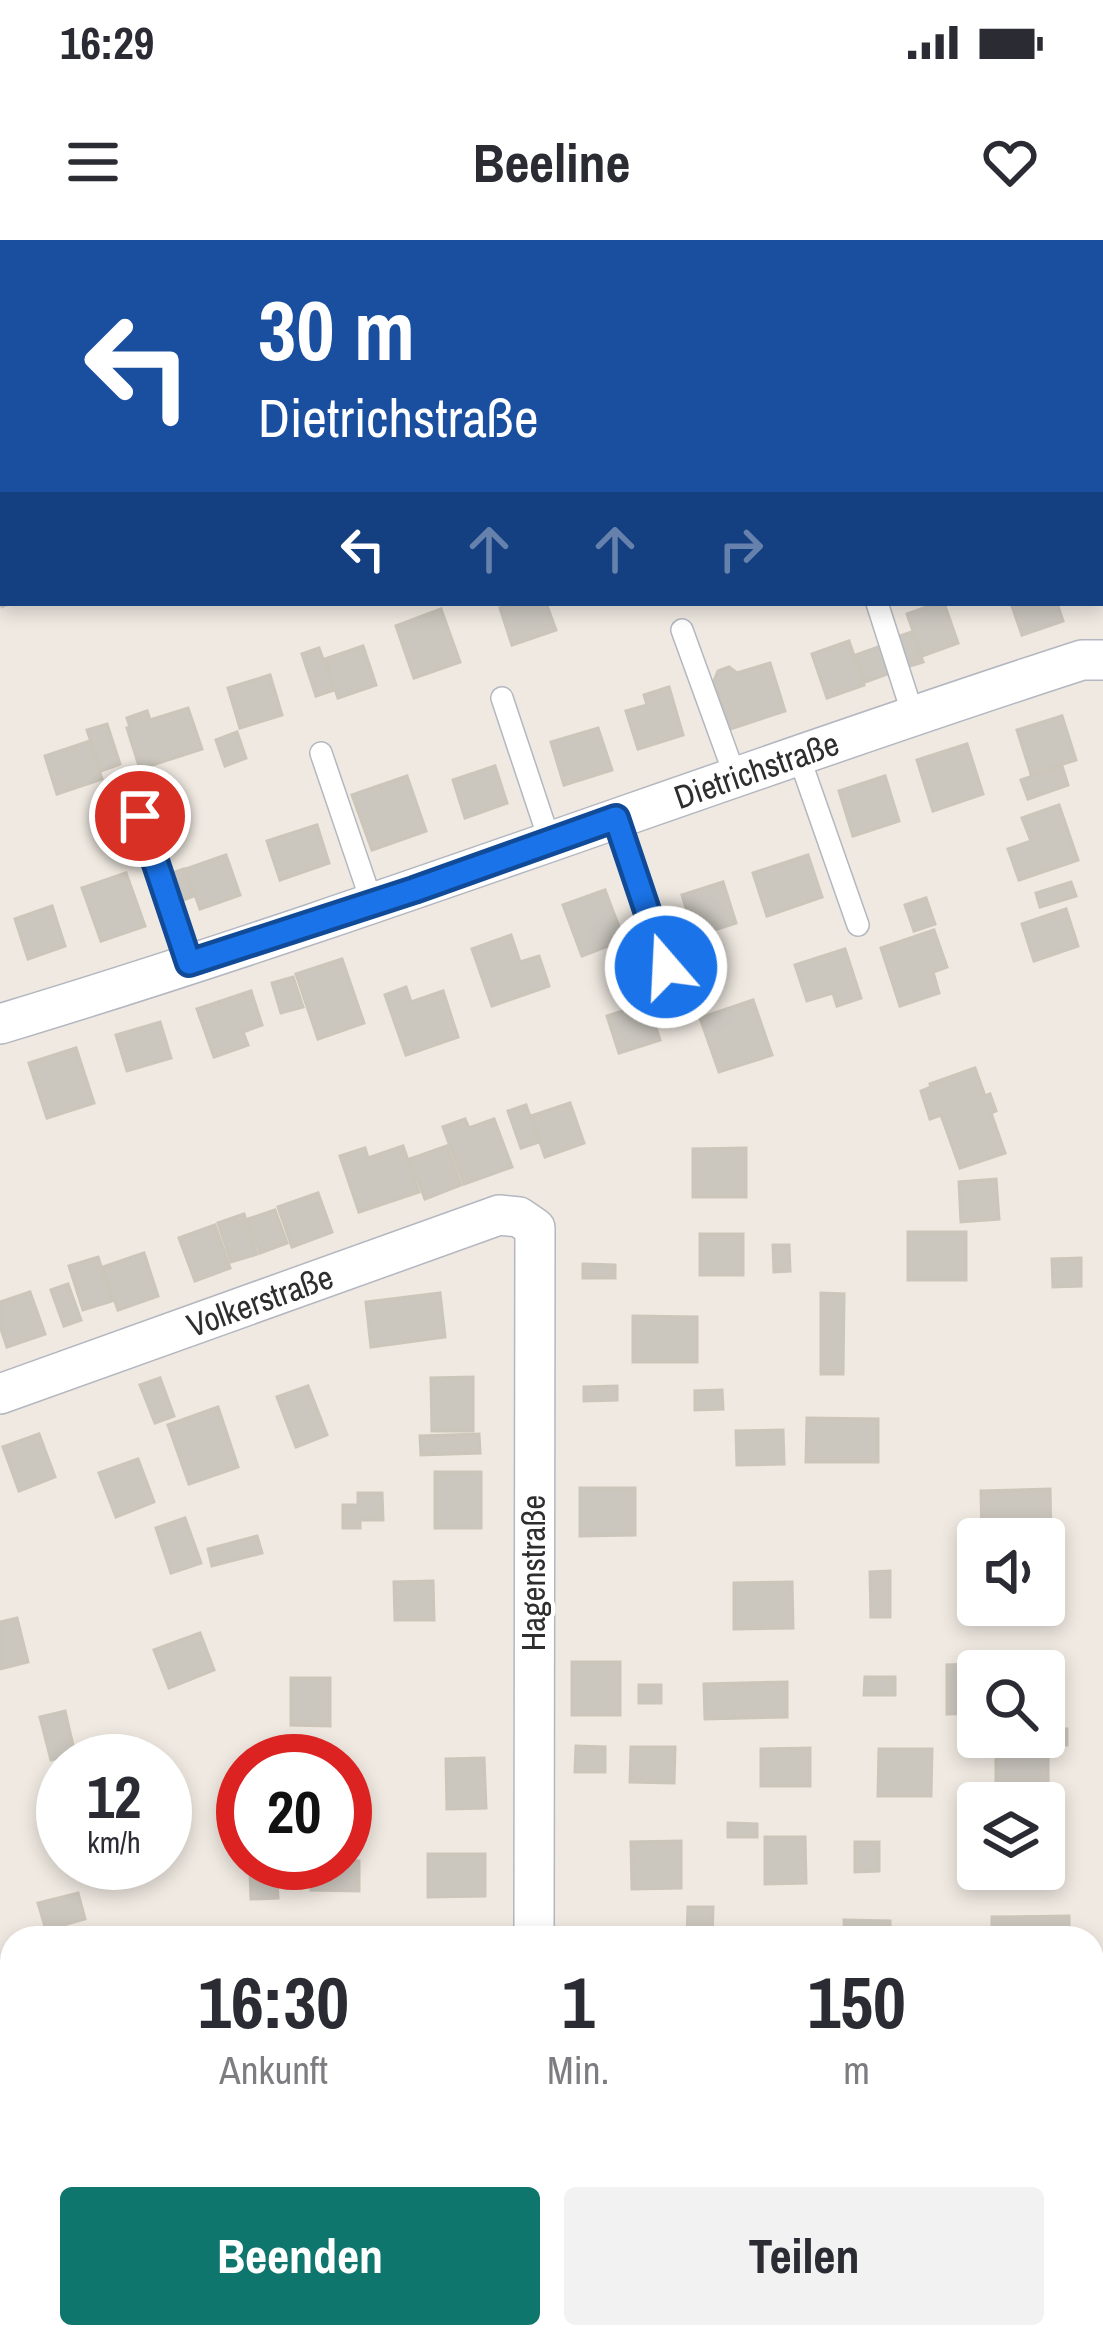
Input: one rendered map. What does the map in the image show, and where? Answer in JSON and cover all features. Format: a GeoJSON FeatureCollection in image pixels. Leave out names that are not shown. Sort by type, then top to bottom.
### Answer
{"type":"FeatureCollection","features":[{"type":"Feature","properties":{"kind":"street","name":"Dietrichstraße"},"geometry":{"type":"LineString","coordinates":[[2,1016],[372,904],[913,715],[1082,660],[1103,660]]}},
{"type":"Feature","properties":{"kind":"street","name":"Volkerstraße"},"geometry":{"type":"LineString","coordinates":[[0,1394],[499,1215],[519,1217]]}},
{"type":"Feature","properties":{"kind":"street","name":"Hagenstraße"},"geometry":{"type":"LineString","coordinates":[[519,1217],[535,1228],[534,1926]]}},
{"type":"Feature","properties":{"kind":"lane"},"geometry":{"type":"LineString","coordinates":[[878,606],[913,715]]}},
{"type":"Feature","properties":{"kind":"lane"},"geometry":{"type":"LineString","coordinates":[[682,630],[735,776]]}},
{"type":"Feature","properties":{"kind":"lane"},"geometry":{"type":"LineString","coordinates":[[502,698],[550,842]]}},
{"type":"Feature","properties":{"kind":"lane"},"geometry":{"type":"LineString","coordinates":[[321,754],[372,904]]}},
{"type":"Feature","properties":{"kind":"lane"},"geometry":{"type":"LineString","coordinates":[[798,754],[858,925]]}},
{"type":"Feature","properties":{"kind":"lane"},"geometry":{"type":"LineString","coordinates":[[140,816],[189,963]]}},
{"type":"Feature","properties":{"kind":"lane"},"geometry":{"type":"LineString","coordinates":[[616,818],[666,967]]}},
{"type":"Feature","properties":{"kind":"building"},"geometry":{"type":"Polygon","coordinates":[[[547,606],[556,630],[512,645],[500,608],[547,606]]]}},
{"type":"Feature","properties":{"kind":"building"},"geometry":{"type":"Polygon","coordinates":[[[945,606],[958,643],[922,656],[907,614],[945,606]]]}},
{"type":"Feature","properties":{"kind":"building"},"geometry":{"type":"Polygon","coordinates":[[[1012,606],[1058,606],[1063,621],[1022,635],[1012,606]]]}},
{"type":"Feature","properties":{"kind":"building"},"geometry":{"type":"Polygon","coordinates":[[[441,609],[460,662],[414,678],[396,626],[441,609]]]}},
{"type":"Feature","properties":{"kind":"building"},"geometry":{"type":"Polygon","coordinates":[[[912,632],[923,662],[907,667],[897,637],[912,632]]]}},
{"type":"Feature","properties":{"kind":"building"},"geometry":{"type":"Polygon","coordinates":[[[849,641],[864,685],[827,698],[812,654],[849,641]]]}},
{"type":"Feature","properties":{"kind":"building"},"geometry":{"type":"Polygon","coordinates":[[[363,646],[376,685],[338,698],[325,659],[363,646]]]}},
{"type":"Feature","properties":{"kind":"building"},"geometry":{"type":"Polygon","coordinates":[[[881,646],[890,673],[865,682],[856,655],[881,646]]]}},
{"type":"Feature","properties":{"kind":"building"},"geometry":{"type":"Polygon","coordinates":[[[319,648],[334,690],[316,696],[302,654],[319,648]]]}},
{"type":"Feature","properties":{"kind":"building"},"geometry":{"type":"Polygon","coordinates":[[[770,663],[785,711],[730,729],[714,681],[718,671],[729,667],[737,673],[770,663]]]}},
{"type":"Feature","properties":{"kind":"building"},"geometry":{"type":"Polygon","coordinates":[[[270,675],[282,715],[240,728],[228,688],[270,675]]]}},
{"type":"Feature","properties":{"kind":"building"},"geometry":{"type":"Polygon","coordinates":[[[669,687],[683,735],[638,749],[626,711],[647,705],[644,695],[669,687]]]}},
{"type":"Feature","properties":{"kind":"building"},"geometry":{"type":"Polygon","coordinates":[[[188,708],[202,749],[140,769],[127,718],[147,711],[150,720],[188,708]]]}},
{"type":"Feature","properties":{"kind":"building"},"geometry":{"type":"Polygon","coordinates":[[[1062,716],[1076,760],[1031,774],[1017,730],[1062,716]]]}},
{"type":"Feature","properties":{"kind":"building"},"geometry":{"type":"Polygon","coordinates":[[[107,724],[120,764],[101,771],[87,730],[107,724]]]}},
{"type":"Feature","properties":{"kind":"building"},"geometry":{"type":"Polygon","coordinates":[[[598,728],[612,770],[564,785],[551,742],[598,728]]]}},
{"type":"Feature","properties":{"kind":"building"},"geometry":{"type":"Polygon","coordinates":[[[237,732],[246,758],[225,766],[216,740],[237,732]]]}},
{"type":"Feature","properties":{"kind":"building"},"geometry":{"type":"Polygon","coordinates":[[[90,741],[102,779],[57,794],[45,756],[90,741]]]}},
{"type":"Feature","properties":{"kind":"building"},"geometry":{"type":"Polygon","coordinates":[[[967,744],[983,794],[933,811],[917,760],[967,744]]]}},
{"type":"Feature","properties":{"kind":"building"},"geometry":{"type":"Polygon","coordinates":[[[495,766],[507,803],[465,818],[453,780],[495,766]]]}},
{"type":"Feature","properties":{"kind":"building"},"geometry":{"type":"Polygon","coordinates":[[[1062,766],[1068,785],[1028,799],[1021,780],[1062,766]]]}},
{"type":"Feature","properties":{"kind":"building"},"geometry":{"type":"Polygon","coordinates":[[[407,776],[426,831],[372,850],[352,795],[407,776]]]}},
{"type":"Feature","properties":{"kind":"building"},"geometry":{"type":"Polygon","coordinates":[[[885,776],[899,821],[853,836],[839,791],[885,776]]]}},
{"type":"Feature","properties":{"kind":"building"},"geometry":{"type":"Polygon","coordinates":[[[1059,805],[1078,860],[1019,880],[1008,849],[1031,841],[1022,818],[1059,805]]]}},
{"type":"Feature","properties":{"kind":"building"},"geometry":{"type":"Polygon","coordinates":[[[317,825],[329,863],[280,880],[267,841],[317,825]]]}},
{"type":"Feature","properties":{"kind":"building"},"geometry":{"type":"Polygon","coordinates":[[[226,855],[240,895],[200,909],[186,869],[226,855]]]}},
{"type":"Feature","properties":{"kind":"building"},"geometry":{"type":"Polygon","coordinates":[[[808,855],[822,897],[767,916],[753,873],[808,855]]]}},
{"type":"Feature","properties":{"kind":"building"},"geometry":{"type":"Polygon","coordinates":[[[184,869],[194,896],[177,902],[167,875],[184,869]]]}},
{"type":"Feature","properties":{"kind":"building"},"geometry":{"type":"Polygon","coordinates":[[[126,873],[145,926],[101,941],[82,888],[126,873]]]}},
{"type":"Feature","properties":{"kind":"building"},"geometry":{"type":"Polygon","coordinates":[[[723,882],[736,923],[695,936],[682,895],[723,882]]]}},
{"type":"Feature","properties":{"kind":"building"},"geometry":{"type":"Polygon","coordinates":[[[1071,882],[1076,896],[1040,907],[1036,893],[1071,882]]]}},
{"type":"Feature","properties":{"kind":"building"},"geometry":{"type":"Polygon","coordinates":[[[605,890],[624,940],[582,956],[563,905],[605,890]]]}},
{"type":"Feature","properties":{"kind":"building"},"geometry":{"type":"Polygon","coordinates":[[[926,898],[935,924],[914,931],[905,905],[926,898]]]}},
{"type":"Feature","properties":{"kind":"building"},"geometry":{"type":"Polygon","coordinates":[[[52,906],[65,946],[28,959],[15,919],[52,906]]]}},
{"type":"Feature","properties":{"kind":"building"},"geometry":{"type":"Polygon","coordinates":[[[1066,909],[1078,946],[1034,961],[1022,924],[1066,909]]]}},
{"type":"Feature","properties":{"kind":"building"},"geometry":{"type":"Polygon","coordinates":[[[934,930],[947,967],[933,972],[939,993],[900,1006],[881,948],[934,930]]]}},
{"type":"Feature","properties":{"kind":"building"},"geometry":{"type":"Polygon","coordinates":[[[511,935],[520,962],[539,956],[549,986],[492,1006],[472,949],[511,935]]]}},
{"type":"Feature","properties":{"kind":"building"},"geometry":{"type":"Polygon","coordinates":[[[845,949],[861,998],[837,1006],[833,993],[807,1001],[795,965],[845,949]]]}},
{"type":"Feature","properties":{"kind":"building"},"geometry":{"type":"Polygon","coordinates":[[[342,959],[364,1023],[318,1039],[296,974],[342,959]]]}},
{"type":"Feature","properties":{"kind":"building"},"geometry":{"type":"Polygon","coordinates":[[[293,977],[303,1007],[281,1013],[272,983],[293,977]]]}},
{"type":"Feature","properties":{"kind":"building"},"geometry":{"type":"Polygon","coordinates":[[[406,987],[411,1002],[443,991],[458,1037],[406,1055],[385,995],[406,987]]]}},
{"type":"Feature","properties":{"kind":"building"},"geometry":{"type":"Polygon","coordinates":[[[251,991],[262,1025],[243,1032],[248,1045],[214,1057],[197,1009],[251,991]]]}},
{"type":"Feature","properties":{"kind":"building"},"geometry":{"type":"Polygon","coordinates":[[[753,1000],[772,1055],[719,1072],[700,1018],[753,1000]]]}},
{"type":"Feature","properties":{"kind":"building"},"geometry":{"type":"Polygon","coordinates":[[[648,1003],[660,1040],[619,1053],[607,1016],[648,1003]]]}},
{"type":"Feature","properties":{"kind":"building"},"geometry":{"type":"Polygon","coordinates":[[[160,1022],[171,1058],[127,1071],[116,1035],[160,1022]]]}},
{"type":"Feature","properties":{"kind":"building"},"geometry":{"type":"Polygon","coordinates":[[[76,1048],[94,1103],[47,1118],[29,1063],[76,1048]]]}},
{"type":"Feature","properties":{"kind":"building"},"geometry":{"type":"Polygon","coordinates":[[[975,1068],[996,1111],[991,1113],[1005,1153],[960,1168],[941,1115],[930,1119],[921,1091],[975,1068]]]}},
{"type":"Feature","properties":{"kind":"building"},"geometry":{"type":"Polygon","coordinates":[[[570,1103],[584,1143],[545,1157],[531,1116],[570,1103]]]}},
{"type":"Feature","properties":{"kind":"building"},"geometry":{"type":"Polygon","coordinates":[[[526,1105],[539,1142],[521,1148],[508,1111],[526,1105]]]}},
{"type":"Feature","properties":{"kind":"building"},"geometry":{"type":"Polygon","coordinates":[[[465,1119],[469,1128],[494,1119],[512,1167],[464,1184],[443,1127],[465,1119]]]}},
{"type":"Feature","properties":{"kind":"building"},"geometry":{"type":"Polygon","coordinates":[[[403,1146],[419,1192],[359,1212],[340,1156],[365,1148],[368,1158],[403,1146]]]}},
{"type":"Feature","properties":{"kind":"building"},"geometry":{"type":"Polygon","coordinates":[[[447,1146],[461,1185],[425,1199],[410,1159],[447,1146]]]}},
{"type":"Feature","properties":{"kind":"building"},"geometry":{"type":"Polygon","coordinates":[[[746,1148],[746,1197],[693,1197],[693,1149],[746,1148]]]}},
{"type":"Feature","properties":{"kind":"building"},"geometry":{"type":"Polygon","coordinates":[[[996,1179],[999,1219],[961,1222],[959,1182],[996,1179]]]}},
{"type":"Feature","properties":{"kind":"building"},"geometry":{"type":"Polygon","coordinates":[[[318,1193],[332,1232],[292,1247],[278,1207],[318,1193]]]}},
{"type":"Feature","properties":{"kind":"building"},"geometry":{"type":"Polygon","coordinates":[[[275,1210],[287,1243],[260,1253],[248,1219],[275,1210]]]}},
{"type":"Feature","properties":{"kind":"building"},"geometry":{"type":"Polygon","coordinates":[[[244,1214],[257,1254],[231,1262],[218,1223],[244,1214]]]}},
{"type":"Feature","properties":{"kind":"building"},"geometry":{"type":"Polygon","coordinates":[[[215,1225],[230,1268],[195,1281],[179,1238],[215,1225]]]}},
{"type":"Feature","properties":{"kind":"building"},"geometry":{"type":"Polygon","coordinates":[[[908,1232],[966,1232],[966,1280],[908,1280],[908,1232]]]}},
{"type":"Feature","properties":{"kind":"building"},"geometry":{"type":"Polygon","coordinates":[[[700,1234],[743,1234],[743,1275],[700,1275],[700,1234]]]}},
{"type":"Feature","properties":{"kind":"building"},"geometry":{"type":"Polygon","coordinates":[[[773,1245],[789,1245],[790,1271],[774,1272],[773,1245]]]}},
{"type":"Feature","properties":{"kind":"building"},"geometry":{"type":"Polygon","coordinates":[[[144,1253],[158,1296],[118,1310],[103,1267],[144,1253]]]}},
{"type":"Feature","properties":{"kind":"building"},"geometry":{"type":"Polygon","coordinates":[[[98,1257],[112,1301],[83,1310],[69,1266],[98,1257]]]}},
{"type":"Feature","properties":{"kind":"building"},"geometry":{"type":"Polygon","coordinates":[[[1081,1258],[1081,1286],[1053,1287],[1052,1259],[1081,1258]]]}},
{"type":"Feature","properties":{"kind":"building"},"geometry":{"type":"Polygon","coordinates":[[[583,1264],[615,1265],[615,1278],[583,1278],[583,1264]]]}},
{"type":"Feature","properties":{"kind":"building"},"geometry":{"type":"Polygon","coordinates":[[[68,1284],[81,1320],[64,1326],[51,1290],[68,1284]]]}},
{"type":"Feature","properties":{"kind":"building"},"geometry":{"type":"Polygon","coordinates":[[[30,1292],[45,1334],[7,1347],[0,1326],[0,1302],[30,1292]]]}},
{"type":"Feature","properties":{"kind":"building"},"geometry":{"type":"Polygon","coordinates":[[[440,1293],[445,1337],[371,1347],[366,1302],[440,1293]]]}},
{"type":"Feature","properties":{"kind":"building"},"geometry":{"type":"Polygon","coordinates":[[[821,1293],[844,1294],[843,1374],[821,1374],[821,1293]]]}},
{"type":"Feature","properties":{"kind":"building"},"geometry":{"type":"Polygon","coordinates":[[[633,1316],[697,1317],[697,1362],[633,1362],[633,1316]]]}},
{"type":"Feature","properties":{"kind":"building"},"geometry":{"type":"Polygon","coordinates":[[[473,1377],[473,1431],[432,1431],[431,1378],[473,1377]]]}},
{"type":"Feature","properties":{"kind":"building"},"geometry":{"type":"Polygon","coordinates":[[[160,1378],[174,1416],[155,1423],[140,1385],[160,1378]]]}},
{"type":"Feature","properties":{"kind":"building"},"geometry":{"type":"Polygon","coordinates":[[[308,1386],[327,1435],[296,1447],[277,1397],[308,1386]]]}},
{"type":"Feature","properties":{"kind":"building"},"geometry":{"type":"Polygon","coordinates":[[[617,1386],[617,1400],[584,1401],[584,1387],[617,1386]]]}},
{"type":"Feature","properties":{"kind":"building"},"geometry":{"type":"Polygon","coordinates":[[[722,1390],[723,1409],[695,1410],[695,1391],[722,1390]]]}},
{"type":"Feature","properties":{"kind":"building"},"geometry":{"type":"Polygon","coordinates":[[[218,1407],[238,1467],[189,1484],[168,1425],[218,1407]]]}},
{"type":"Feature","properties":{"kind":"building"},"geometry":{"type":"Polygon","coordinates":[[[807,1418],[878,1419],[878,1462],[806,1462],[807,1418]]]}},
{"type":"Feature","properties":{"kind":"building"},"geometry":{"type":"Polygon","coordinates":[[[783,1430],[784,1464],[737,1465],[736,1431],[783,1430]]]}},
{"type":"Feature","properties":{"kind":"building"},"geometry":{"type":"Polygon","coordinates":[[[39,1434],[55,1477],[19,1491],[3,1447],[39,1434]]]}},
{"type":"Feature","properties":{"kind":"building"},"geometry":{"type":"Polygon","coordinates":[[[479,1434],[480,1453],[421,1455],[420,1436],[479,1434]]]}},
{"type":"Feature","properties":{"kind":"building"},"geometry":{"type":"Polygon","coordinates":[[[138,1459],[154,1502],[116,1517],[99,1473],[138,1459]]]}},
{"type":"Feature","properties":{"kind":"building"},"geometry":{"type":"Polygon","coordinates":[[[435,1472],[481,1472],[481,1528],[435,1528],[435,1472]]]}},
{"type":"Feature","properties":{"kind":"building"},"geometry":{"type":"Polygon","coordinates":[[[580,1488],[635,1488],[635,1535],[580,1536],[580,1488]]]}},
{"type":"Feature","properties":{"kind":"building"},"geometry":{"type":"Polygon","coordinates":[[[1050,1489],[1051,1518],[982,1518],[981,1491],[1050,1489]]]}},
{"type":"Feature","properties":{"kind":"building"},"geometry":{"type":"Polygon","coordinates":[[[358,1493],[382,1493],[383,1520],[360,1520],[360,1528],[343,1528],[343,1505],[358,1505],[358,1493]]]}},
{"type":"Feature","properties":{"kind":"building"},"geometry":{"type":"Polygon","coordinates":[[[185,1518],[201,1563],[171,1573],[156,1528],[185,1518]]]}},
{"type":"Feature","properties":{"kind":"building"},"geometry":{"type":"Polygon","coordinates":[[[257,1536],[262,1553],[212,1566],[208,1549],[257,1536]]]}},
{"type":"Feature","properties":{"kind":"building"},"geometry":{"type":"Polygon","coordinates":[[[890,1571],[890,1617],[871,1617],[870,1572],[890,1571]]]}},
{"type":"Feature","properties":{"kind":"building"},"geometry":{"type":"Polygon","coordinates":[[[433,1581],[434,1620],[395,1620],[394,1582],[433,1581]]]}},
{"type":"Feature","properties":{"kind":"building"},"geometry":{"type":"Polygon","coordinates":[[[792,1582],[793,1628],[734,1629],[734,1583],[792,1582]]]}},
{"type":"Feature","properties":{"kind":"building"},"geometry":{"type":"Polygon","coordinates":[[[17,1618],[28,1662],[0,1669],[0,1622],[17,1618]]]}},
{"type":"Feature","properties":{"kind":"building"},"geometry":{"type":"Polygon","coordinates":[[[200,1633],[214,1670],[169,1688],[154,1650],[200,1633]]]}},
{"type":"Feature","properties":{"kind":"building"},"geometry":{"type":"Polygon","coordinates":[[[572,1662],[620,1662],[620,1715],[572,1715],[572,1662]]]}},
{"type":"Feature","properties":{"kind":"building"},"geometry":{"type":"Polygon","coordinates":[[[947,1665],[957,1665],[957,1714],[947,1714],[947,1665]]]}},
{"type":"Feature","properties":{"kind":"building"},"geometry":{"type":"Polygon","coordinates":[[[865,1677],[895,1677],[895,1695],[864,1695],[865,1677]]]}},
{"type":"Feature","properties":{"kind":"building"},"geometry":{"type":"Polygon","coordinates":[[[291,1678],[330,1678],[330,1726],[291,1725],[291,1678]]]}},
{"type":"Feature","properties":{"kind":"building"},"geometry":{"type":"Polygon","coordinates":[[[787,1682],[787,1717],[705,1719],[704,1684],[787,1682]]]}},
{"type":"Feature","properties":{"kind":"building"},"geometry":{"type":"Polygon","coordinates":[[[639,1685],[661,1685],[661,1703],[639,1703],[639,1685]]]}},
{"type":"Feature","properties":{"kind":"building"},"geometry":{"type":"Polygon","coordinates":[[[65,1711],[70,1734],[44,1734],[40,1717],[65,1711]]]}},
{"type":"Feature","properties":{"kind":"building"},"geometry":{"type":"Polygon","coordinates":[[[576,1746],[605,1747],[605,1772],[575,1772],[576,1746]]]}},
{"type":"Feature","properties":{"kind":"building"},"geometry":{"type":"Polygon","coordinates":[[[631,1747],[675,1747],[674,1783],[630,1782],[631,1747]]]}},
{"type":"Feature","properties":{"kind":"building"},"geometry":{"type":"Polygon","coordinates":[[[810,1748],[810,1786],[761,1786],[761,1749],[810,1748]]]}},
{"type":"Feature","properties":{"kind":"building"},"geometry":{"type":"Polygon","coordinates":[[[879,1749],[932,1749],[931,1796],[878,1796],[879,1749]]]}},
{"type":"Feature","properties":{"kind":"building"},"geometry":{"type":"Polygon","coordinates":[[[484,1758],[486,1808],[447,1809],[446,1759],[484,1758]]]}},
{"type":"Feature","properties":{"kind":"building"},"geometry":{"type":"Polygon","coordinates":[[[996,1758],[1048,1758],[1048,1782],[996,1782],[996,1758]]]}},
{"type":"Feature","properties":{"kind":"building"},"geometry":{"type":"Polygon","coordinates":[[[728,1823],[757,1824],[757,1837],[728,1837],[728,1823]]]}},
{"type":"Feature","properties":{"kind":"building"},"geometry":{"type":"Polygon","coordinates":[[[765,1837],[805,1837],[806,1883],[765,1884],[765,1837]]]}},
{"type":"Feature","properties":{"kind":"building"},"geometry":{"type":"Polygon","coordinates":[[[681,1841],[681,1888],[632,1889],[631,1842],[681,1841]]]}},
{"type":"Feature","properties":{"kind":"building"},"geometry":{"type":"Polygon","coordinates":[[[855,1842],[879,1842],[879,1871],[855,1872],[855,1842]]]}},
{"type":"Feature","properties":{"kind":"building"},"geometry":{"type":"Polygon","coordinates":[[[428,1854],[485,1854],[485,1896],[428,1897],[428,1854]]]}},
{"type":"Feature","properties":{"kind":"building"},"geometry":{"type":"Polygon","coordinates":[[[251,1890],[278,1890],[278,1898],[251,1899],[251,1890]]]}},
{"type":"Feature","properties":{"kind":"building"},"geometry":{"type":"Polygon","coordinates":[[[78,1893],[85,1919],[45,1926],[38,1903],[78,1893]]]}},
{"type":"Feature","properties":{"kind":"building"},"geometry":{"type":"Polygon","coordinates":[[[688,1907],[713,1907],[712,1926],[687,1926],[688,1907]]]}},
{"type":"Feature","properties":{"kind":"building"},"geometry":{"type":"Polygon","coordinates":[[[1069,1916],[1069,1926],[992,1926],[992,1917],[1069,1916]]]}},
{"type":"Feature","properties":{"kind":"building"},"geometry":{"type":"Polygon","coordinates":[[[844,1920],[890,1921],[890,1926],[844,1926],[844,1920]]]}},
{"type":"Feature","properties":{"kind":"route"},"geometry":{"type":"LineString","coordinates":[[140,816],[189,963],[616,818],[666,967]]}}]}
